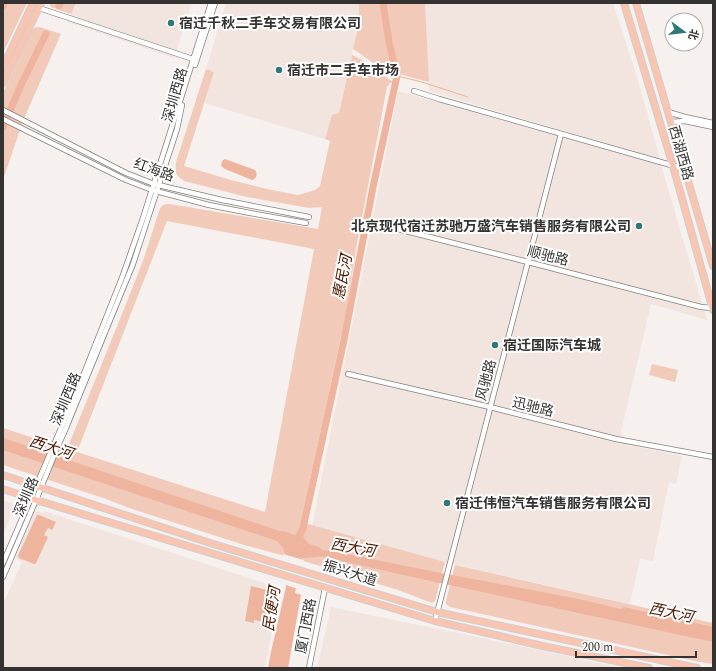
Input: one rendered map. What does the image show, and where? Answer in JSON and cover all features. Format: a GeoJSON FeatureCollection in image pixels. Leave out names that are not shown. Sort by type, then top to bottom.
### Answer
{"type":"FeatureCollection","features":[{"type":"Feature","properties":{"kind":"main road"},"geometry":{"type":"LineString","coordinates":[[3,67],[33,3]]}},
{"type":"Feature","properties":{"kind":"main road","name":"西湖西路"},"geometry":{"type":"LineString","coordinates":[[624,3],[673,166],[713,308]]}},
{"type":"Feature","properties":{"kind":"main road","name":"西湖西路"},"geometry":{"type":"LineString","coordinates":[[636,3],[713,266]]}},
{"type":"Feature","properties":{"kind":"main road"},"geometry":{"type":"LineString","coordinates":[[3,83],[40,5]]}},
{"type":"Feature","properties":{"kind":"main road","name":"振兴大道"},"geometry":{"type":"LineString","coordinates":[[3,475],[210,544],[438,612],[697,668]]}},
{"type":"Feature","properties":{"kind":"main road","name":"振兴大道"},"geometry":{"type":"LineString","coordinates":[[3,489],[34,500],[435,621],[538,645],[648,668]]}},
{"type":"Feature","properties":{"kind":"street","name":"深圳西路"},"geometry":{"type":"LineString","coordinates":[[156,185],[211,3]]}},
{"type":"Feature","properties":{"kind":"street","name":"深圳西路"},"geometry":{"type":"LineString","coordinates":[[55,446],[124,275],[176,129],[181,108],[215,3]]}},
{"type":"Feature","properties":{"kind":"street"},"geometry":{"type":"LineString","coordinates":[[40,5],[193,59]]}},
{"type":"Feature","properties":{"kind":"street"},"geometry":{"type":"LineString","coordinates":[[414,91],[685,169]]}},
{"type":"Feature","properties":{"kind":"street","name":"红海路"},"geometry":{"type":"LineString","coordinates":[[3,110],[126,173],[156,185],[309,217]]}},
{"type":"Feature","properties":{"kind":"street"},"geometry":{"type":"LineString","coordinates":[[668,112],[713,123]]}},
{"type":"Feature","properties":{"kind":"street","name":"红海路"},"geometry":{"type":"LineString","coordinates":[[3,119],[126,180],[154,191],[250,214],[306,223]]}},
{"type":"Feature","properties":{"kind":"street"},"geometry":{"type":"LineString","coordinates":[[671,122],[684,121],[713,127]]}},
{"type":"Feature","properties":{"kind":"street","name":"风驰路"},"geometry":{"type":"LineString","coordinates":[[435,621],[561,134]]}},
{"type":"Feature","properties":{"kind":"street","name":"顺驰路"},"geometry":{"type":"LineString","coordinates":[[378,224],[701,307],[713,308]]}},
{"type":"Feature","properties":{"kind":"street","name":"迅驰路"},"geometry":{"type":"LineString","coordinates":[[348,374],[616,438],[713,457]]}},
{"type":"Feature","properties":{"kind":"street","name":"深圳路"},"geometry":{"type":"LineString","coordinates":[[3,577],[55,446]]}},
{"type":"Feature","properties":{"kind":"street","name":"深圳路"},"geometry":{"type":"LineString","coordinates":[[3,563],[34,500]]}},
{"type":"Feature","properties":{"kind":"street","name":"厦门西路"},"geometry":{"type":"LineString","coordinates":[[309,668],[325,588]]}},
{"type":"Feature","properties":{"kind":"shaded area"},"geometry":{"type":"Polygon","coordinates":[[[3,3],[27,3],[3,53],[3,3]]]}},
{"type":"Feature","properties":{"kind":"shaded area"},"geometry":{"type":"Polygon","coordinates":[[[49,3],[76,3],[71,14],[51,7],[49,3]]]}},
{"type":"Feature","properties":{"kind":"shaded area"},"geometry":{"type":"Polygon","coordinates":[[[76,3],[192,3],[174,58],[67,22],[76,3]]]}},
{"type":"Feature","properties":{"kind":"shaded area","name":"宿迁市二手车市场"},"geometry":{"type":"Polygon","coordinates":[[[226,3],[359,3],[358,28],[339,113],[332,115],[325,139],[204,103],[214,72],[206,69],[226,3]]]}},
{"type":"Feature","properties":{"kind":"shaded area"},"geometry":{"type":"Polygon","coordinates":[[[359,3],[381,3],[394,77],[353,49],[358,28],[359,3]]]}},
{"type":"Feature","properties":{"kind":"shaded area"},"geometry":{"type":"Polygon","coordinates":[[[385,3],[425,3],[429,82],[399,74],[397,72],[385,3]]]}},
{"type":"Feature","properties":{"kind":"shaded area"},"geometry":{"type":"Polygon","coordinates":[[[425,3],[613,3],[637,77],[660,159],[429,91],[425,3]]]}},
{"type":"Feature","properties":{"kind":"shaded area"},"geometry":{"type":"Polygon","coordinates":[[[36,27],[61,34],[23,121],[3,180],[3,93],[32,30],[36,27]]]}},
{"type":"Feature","properties":{"kind":"shaded area"},"geometry":{"type":"Polygon","coordinates":[[[352,55],[362,60],[393,82],[387,87],[357,243],[345,318],[301,522],[445,562],[435,601],[432,603],[398,590],[241,544],[129,508],[3,465],[3,428],[67,449],[143,261],[159,211],[162,206],[170,204],[318,229],[322,207],[309,208],[247,197],[184,181],[177,175],[176,162],[206,69],[214,72],[184,166],[231,180],[298,195],[315,190],[320,186],[330,141],[325,139],[332,115],[339,113],[352,55]],[[167,221],[77,452],[265,512],[314,249],[167,221]]]}},
{"type":"Feature","properties":{"kind":"shaded area","name":"宿迁国际汽车城"},"geometry":{"type":"Polygon","coordinates":[[[398,91],[661,165],[707,320],[651,304],[621,432],[629,445],[682,456],[676,484],[669,482],[653,561],[640,559],[630,604],[311,532],[398,91]]]}},
{"type":"Feature","properties":{"kind":"shaded area"},"geometry":{"type":"Polygon","coordinates":[[[652,364],[678,370],[675,382],[649,375],[652,364]]]}},
{"type":"Feature","properties":{"kind":"shaded area"},"geometry":{"type":"Polygon","coordinates":[[[3,500],[14,504],[14,508],[3,535],[3,500]]]}},
{"type":"Feature","properties":{"kind":"shaded area"},"geometry":{"type":"Polygon","coordinates":[[[35,511],[43,513],[44,511],[277,587],[280,590],[265,668],[3,668],[3,604],[22,562],[15,558],[35,511]]]}},
{"type":"Feature","properties":{"kind":"shaded area"},"geometry":{"type":"Polygon","coordinates":[[[455,565],[713,623],[713,664],[450,607],[446,604],[446,601],[455,565]]]}},
{"type":"Feature","properties":{"kind":"shaded area"},"geometry":{"type":"Polygon","coordinates":[[[331,607],[459,633],[623,668],[317,668],[331,607]]]}},
{"type":"Feature","properties":{"kind":"water"},"geometry":{"type":"Polygon","coordinates":[[[225,159],[255,170],[256,177],[252,180],[225,169],[221,166],[222,161],[225,159]]]}},
{"type":"Feature","properties":{"kind":"water"},"geometry":{"type":"Polygon","coordinates":[[[3,438],[280,531],[295,535],[303,528],[303,537],[309,544],[319,547],[322,550],[579,599],[620,609],[624,607],[713,627],[713,642],[324,557],[316,557],[302,558],[295,593],[301,595],[288,668],[268,668],[286,587],[285,555],[283,548],[277,541],[3,450],[3,438]]]}},
{"type":"Feature","properties":{"kind":"water"},"geometry":{"type":"Polygon","coordinates":[[[37,515],[56,522],[52,530],[48,528],[44,535],[48,537],[36,563],[34,564],[19,558],[18,556],[37,515]]]}},
{"type":"Feature","properties":{"kind":"water","name":"民便河"},"geometry":{"type":"Polygon","coordinates":[[[251,586],[276,592],[271,623],[254,620],[254,623],[245,621],[251,586]]]}},
{"type":"Feature","properties":{"kind":"pier"},"geometry":{"type":"Polygon","coordinates":[[[283,554],[304,560],[298,589],[283,584],[283,554]]]}},
{"type":"Feature","properties":{"kind":"waterway","name":"惠民河"},"geometry":{"type":"LineString","coordinates":[[299,537],[303,528],[344,340],[373,187],[397,76],[389,42],[383,3]]}},
{"type":"Feature","properties":{"kind":"waterway"},"geometry":{"type":"LineString","coordinates":[[3,127],[21,85],[46,34]]}},
{"type":"Feature","properties":{"kind":"waterway"},"geometry":{"type":"LineString","coordinates":[[397,76],[422,82],[468,97]]}},
{"type":"Feature","properties":{"kind":"place","name":"宿迁千秋二手车交易有限公司"},"geometry":{"type":"Point","coordinates":[171,23]}},
{"type":"Feature","properties":{"kind":"place","name":"宿迁市二手车市场"},"geometry":{"type":"Point","coordinates":[279,70]}},
{"type":"Feature","properties":{"kind":"place","name":"北京现代宿迁苏驰万盛汽车销售服务有限公司"},"geometry":{"type":"Point","coordinates":[639,226]}},
{"type":"Feature","properties":{"kind":"place","name":"宿迁国际汽车城"},"geometry":{"type":"Point","coordinates":[495,345]}},
{"type":"Feature","properties":{"kind":"place","name":"宿迁伟恒汽车销售服务有限公司"},"geometry":{"type":"Point","coordinates":[447,503]}},
{"type":"Feature","properties":{"kind":"water label","name":"西大河"},"geometry":{"type":"Point","coordinates":[51,448]}},
{"type":"Feature","properties":{"kind":"water label","name":"西大河"},"geometry":{"type":"Point","coordinates":[353,548]}},
{"type":"Feature","properties":{"kind":"water label","name":"西大河"},"geometry":{"type":"Point","coordinates":[671,613]}}]}
